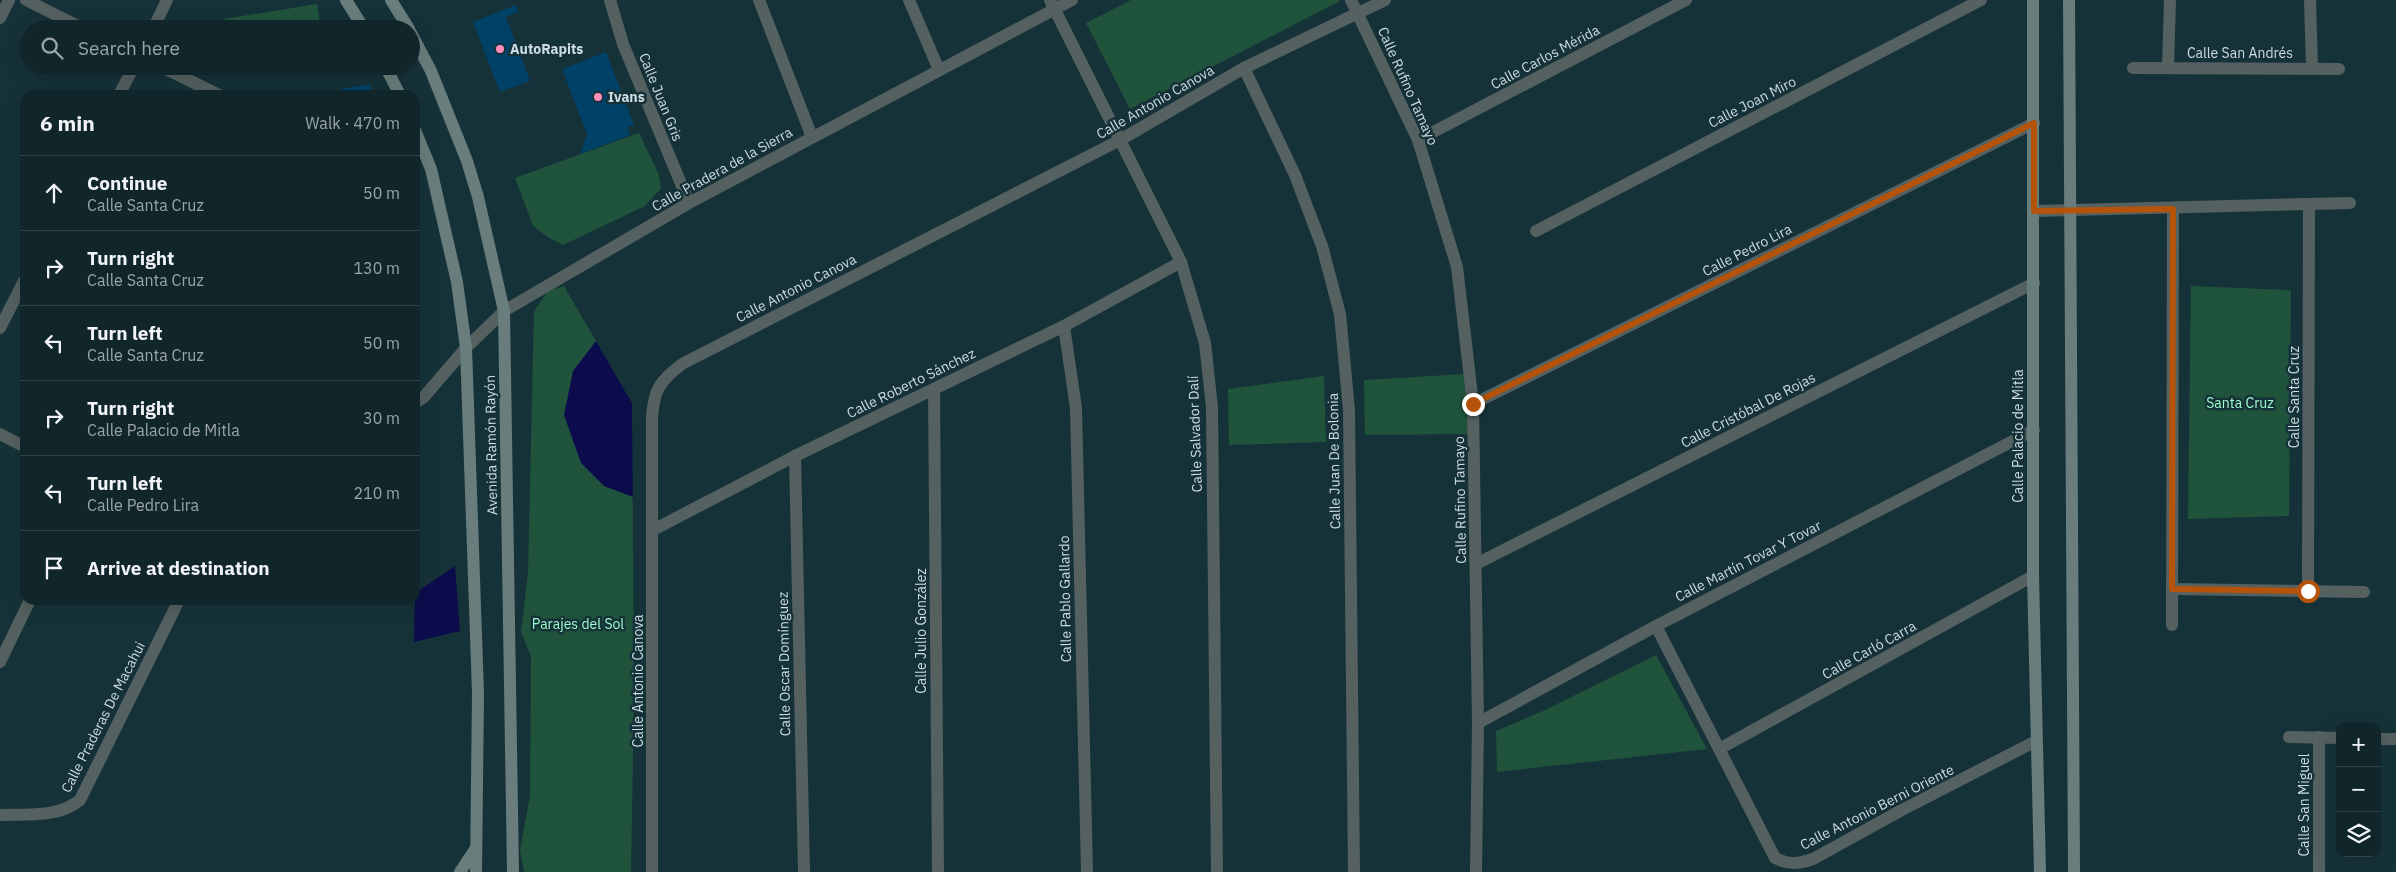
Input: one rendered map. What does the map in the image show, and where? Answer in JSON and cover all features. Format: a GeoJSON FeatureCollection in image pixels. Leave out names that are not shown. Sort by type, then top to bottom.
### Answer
{"type":"FeatureCollection","features":[{"type":"Feature","properties":{"kind":"main road"},"geometry":{"type":"LineString","coordinates":[[346,0],[358,20]]}},
{"type":"Feature","properties":{"kind":"main road"},"geometry":{"type":"LineString","coordinates":[[391,0],[403,20]]}},
{"type":"Feature","properties":{"kind":"main road","name":"Calle Palacio de Mitla"},"geometry":{"type":"LineString","coordinates":[[2034,0],[2033,576],[2040,872]]}},
{"type":"Feature","properties":{"kind":"main road"},"geometry":{"type":"LineString","coordinates":[[2069,0],[2074,872]]}},
{"type":"Feature","properties":{"kind":"main road","name":"Avenida Ramón Rayón"},"geometry":{"type":"LineString","coordinates":[[420,50],[431,71],[467,161],[478,197],[504,311],[514,871]]}},
{"type":"Feature","properties":{"kind":"main road"},"geometry":{"type":"LineString","coordinates":[[390,75],[397,90]]}},
{"type":"Feature","properties":{"kind":"main road","name":"Avenida Ramón Rayón"},"geometry":{"type":"LineString","coordinates":[[420,141],[432,168],[457,282],[466,348],[478,694],[476,872]]}},
{"type":"Feature","properties":{"kind":"main road"},"geometry":{"type":"LineString","coordinates":[[460,872],[476,848]]}},
{"type":"Feature","properties":{"kind":"street"},"geometry":{"type":"LineString","coordinates":[[0,18],[8,0]]}},
{"type":"Feature","properties":{"kind":"street"},"geometry":{"type":"LineString","coordinates":[[26,0],[66,20]]}},
{"type":"Feature","properties":{"kind":"street"},"geometry":{"type":"LineString","coordinates":[[157,20],[167,0]]}},
{"type":"Feature","properties":{"kind":"street","name":"Calle Juan Gris"},"geometry":{"type":"LineString","coordinates":[[610,0],[623,44],[689,204]]}},
{"type":"Feature","properties":{"kind":"street"},"geometry":{"type":"LineString","coordinates":[[759,0],[812,137]]}},
{"type":"Feature","properties":{"kind":"street"},"geometry":{"type":"LineString","coordinates":[[909,0],[939,70]]}},
{"type":"Feature","properties":{"kind":"street","name":"Calle Pradera de la Sierra"},"geometry":{"type":"LineString","coordinates":[[420,400],[466,348],[504,311],[689,204],[939,70],[1052,5],[1072,0]]}},
{"type":"Feature","properties":{"kind":"street","name":"Calle Rufino Tamayo"},"geometry":{"type":"LineString","coordinates":[[1351,0],[1418,140],[1458,267],[1473,404],[1478,724],[1476,872]]}},
{"type":"Feature","properties":{"kind":"street","name":"Calle Antonio Canova"},"geometry":{"type":"LineString","coordinates":[[652,872],[654,399],[658,386],[668,374],[682,364],[1120,140],[1244,68],[1385,0]]}},
{"type":"Feature","properties":{"kind":"street","name":"Calle Carlos Mérida"},"geometry":{"type":"LineString","coordinates":[[1418,140],[1686,0]]}},
{"type":"Feature","properties":{"kind":"street","name":"Calle Joan Miro"},"geometry":{"type":"LineString","coordinates":[[1536,231],[1981,0]]}},
{"type":"Feature","properties":{"kind":"street","name":"Calle San Andrés"},"geometry":{"type":"LineString","coordinates":[[2168,68],[2170,0]]}},
{"type":"Feature","properties":{"kind":"street","name":"Calle San Andrés"},"geometry":{"type":"LineString","coordinates":[[2310,0],[2312,68]]}},
{"type":"Feature","properties":{"kind":"street","name":"Calle Salvador Dalí"},"geometry":{"type":"LineString","coordinates":[[1052,5],[1181,262],[1205,343],[1212,407],[1217,872]]}},
{"type":"Feature","properties":{"kind":"street","name":"Calle Juan De Bolonia"},"geometry":{"type":"LineString","coordinates":[[1244,68],[1295,175],[1322,246],[1340,314],[1349,410],[1354,872]]}},
{"type":"Feature","properties":{"kind":"street","name":"Calle San Andrés"},"geometry":{"type":"LineString","coordinates":[[2133,68],[2339,69]]}},
{"type":"Feature","properties":{"kind":"street"},"geometry":{"type":"LineString","coordinates":[[122,90],[129,75]]}},
{"type":"Feature","properties":{"kind":"street"},"geometry":{"type":"LineString","coordinates":[[178,75],[209,90]]}},
{"type":"Feature","properties":{"kind":"street","name":"Calle Pedro Lira"},"geometry":{"type":"LineString","coordinates":[[1473,404],[2034,123]]}},
{"type":"Feature","properties":{"kind":"street"},"geometry":{"type":"LineString","coordinates":[[2034,211],[2173,209],[2350,203]]}},
{"type":"Feature","properties":{"kind":"street","name":"Calle Santa Cruz"},"geometry":{"type":"LineString","coordinates":[[2308,591],[2309,204]]}},
{"type":"Feature","properties":{"kind":"street"},"geometry":{"type":"LineString","coordinates":[[2172,625],[2173,209]]}},
{"type":"Feature","properties":{"kind":"street","name":"Calle Roberto Sánchez"},"geometry":{"type":"LineString","coordinates":[[653,530],[795,456],[1064,326],[1181,262]]}},
{"type":"Feature","properties":{"kind":"street","name":"Calle Cristóbal De Rojas"},"geometry":{"type":"LineString","coordinates":[[1476,564],[2034,283]]}},
{"type":"Feature","properties":{"kind":"street"},"geometry":{"type":"LineString","coordinates":[[0,328],[20,289]]}},
{"type":"Feature","properties":{"kind":"street","name":"Calle Pablo Gallardo"},"geometry":{"type":"LineString","coordinates":[[1064,326],[1076,408],[1087,872]]}},
{"type":"Feature","properties":{"kind":"street","name":"Calle Julio González"},"geometry":{"type":"LineString","coordinates":[[934,390],[938,872]]}},
{"type":"Feature","properties":{"kind":"street","name":"Calle Martín Tovar Y Tovar"},"geometry":{"type":"LineString","coordinates":[[1478,724],[1656,626],[2034,430]]}},
{"type":"Feature","properties":{"kind":"street"},"geometry":{"type":"LineString","coordinates":[[0,434],[20,444]]}},
{"type":"Feature","properties":{"kind":"street","name":"Calle Oscar Domínguez"},"geometry":{"type":"LineString","coordinates":[[795,456],[804,872]]}},
{"type":"Feature","properties":{"kind":"street","name":"Calle Carló Carra"},"geometry":{"type":"LineString","coordinates":[[1719,749],[2033,576]]}},
{"type":"Feature","properties":{"kind":"street"},"geometry":{"type":"LineString","coordinates":[[2172,589],[2364,592]]}},
{"type":"Feature","properties":{"kind":"street"},"geometry":{"type":"LineString","coordinates":[[0,662],[28,605]]}},
{"type":"Feature","properties":{"kind":"street","name":"Calle Praderas De Macahui"},"geometry":{"type":"LineString","coordinates":[[0,815],[58,813],[70,808],[80,800],[177,605]]}},
{"type":"Feature","properties":{"kind":"street","name":"Calle Antonio Berni Oriente"},"geometry":{"type":"LineString","coordinates":[[1656,626],[1775,858],[1786,864],[1798,864],[1813,859],[1900,811],[2036,741]]}},
{"type":"Feature","properties":{"kind":"street"},"geometry":{"type":"LineString","coordinates":[[2288,737],[2336,738]]}},
{"type":"Feature","properties":{"kind":"street","name":"Calle San Miguel"},"geometry":{"type":"LineString","coordinates":[[2319,872],[2320,738]]}},
{"type":"Feature","properties":{"kind":"street"},"geometry":{"type":"LineString","coordinates":[[2381,739],[2396,739]]}},
{"type":"Feature","properties":{"kind":"green space"},"geometry":{"type":"Polygon","coordinates":[[[1131,0],[1340,1],[1130,109],[1086,23],[1131,0]]]}},
{"type":"Feature","properties":{"kind":"green space"},"geometry":{"type":"Polygon","coordinates":[[[317,4],[320,20],[224,20],[317,4]]]}},
{"type":"Feature","properties":{"kind":"green space"},"geometry":{"type":"Polygon","coordinates":[[[639,133],[659,175],[661,188],[645,206],[563,245],[533,226],[515,178],[639,133]]]}},
{"type":"Feature","properties":{"kind":"green space","name":"Parajes del Sol"},"geometry":{"type":"Polygon","coordinates":[[[564,286],[632,403],[634,695],[631,872],[524,872],[520,850],[530,796],[531,656],[521,632],[528,574],[534,311],[548,291],[564,286]]]}},
{"type":"Feature","properties":{"kind":"green space","name":"Santa Cruz"},"geometry":{"type":"Polygon","coordinates":[[[2191,286],[2291,290],[2289,516],[2188,519],[2191,286]]]}},
{"type":"Feature","properties":{"kind":"green space"},"geometry":{"type":"Polygon","coordinates":[[[1465,374],[1468,434],[1365,435],[1364,380],[1465,374]]]}},
{"type":"Feature","properties":{"kind":"green space"},"geometry":{"type":"Polygon","coordinates":[[[1324,376],[1326,442],[1229,445],[1228,389],[1324,376]]]}},
{"type":"Feature","properties":{"kind":"green space"},"geometry":{"type":"Polygon","coordinates":[[[1656,655],[1707,749],[1497,772],[1496,731],[1545,710],[1656,655]]]}},
{"type":"Feature","properties":{"kind":"shaded area"},"geometry":{"type":"Polygon","coordinates":[[[596,341],[632,403],[633,497],[604,486],[581,463],[564,415],[573,371],[596,341]]]}},
{"type":"Feature","properties":{"kind":"shaded area"},"geometry":{"type":"Polygon","coordinates":[[[455,566],[460,631],[414,642],[415,605],[420,605],[420,590],[455,566]]]}},
{"type":"Feature","properties":{"kind":"building","name":"AutoRapits"},"geometry":{"type":"Polygon","coordinates":[[[516,5],[518,12],[506,17],[530,81],[500,92],[473,22],[516,5]]]}},
{"type":"Feature","properties":{"kind":"building","name":"Ivans"},"geometry":{"type":"Polygon","coordinates":[[[606,52],[634,125],[627,127],[630,135],[580,154],[587,134],[562,69],[606,52]]]}},
{"type":"Feature","properties":{"kind":"building"},"geometry":{"type":"Polygon","coordinates":[[[370,84],[371,90],[341,90],[370,84]]]}},
{"type":"Feature","properties":{"kind":"place","name":"AutoRapits"},"geometry":{"type":"Point","coordinates":[500,49]}},
{"type":"Feature","properties":{"kind":"place","name":"Ivans"},"geometry":{"type":"Point","coordinates":[598,97]}},
{"type":"Feature","properties":{"kind":"route"},"geometry":{"type":"LineString","coordinates":[[1473,404],[2034,123],[2034,211],[2173,209],[2172,589],[2308,591]]}}]}
